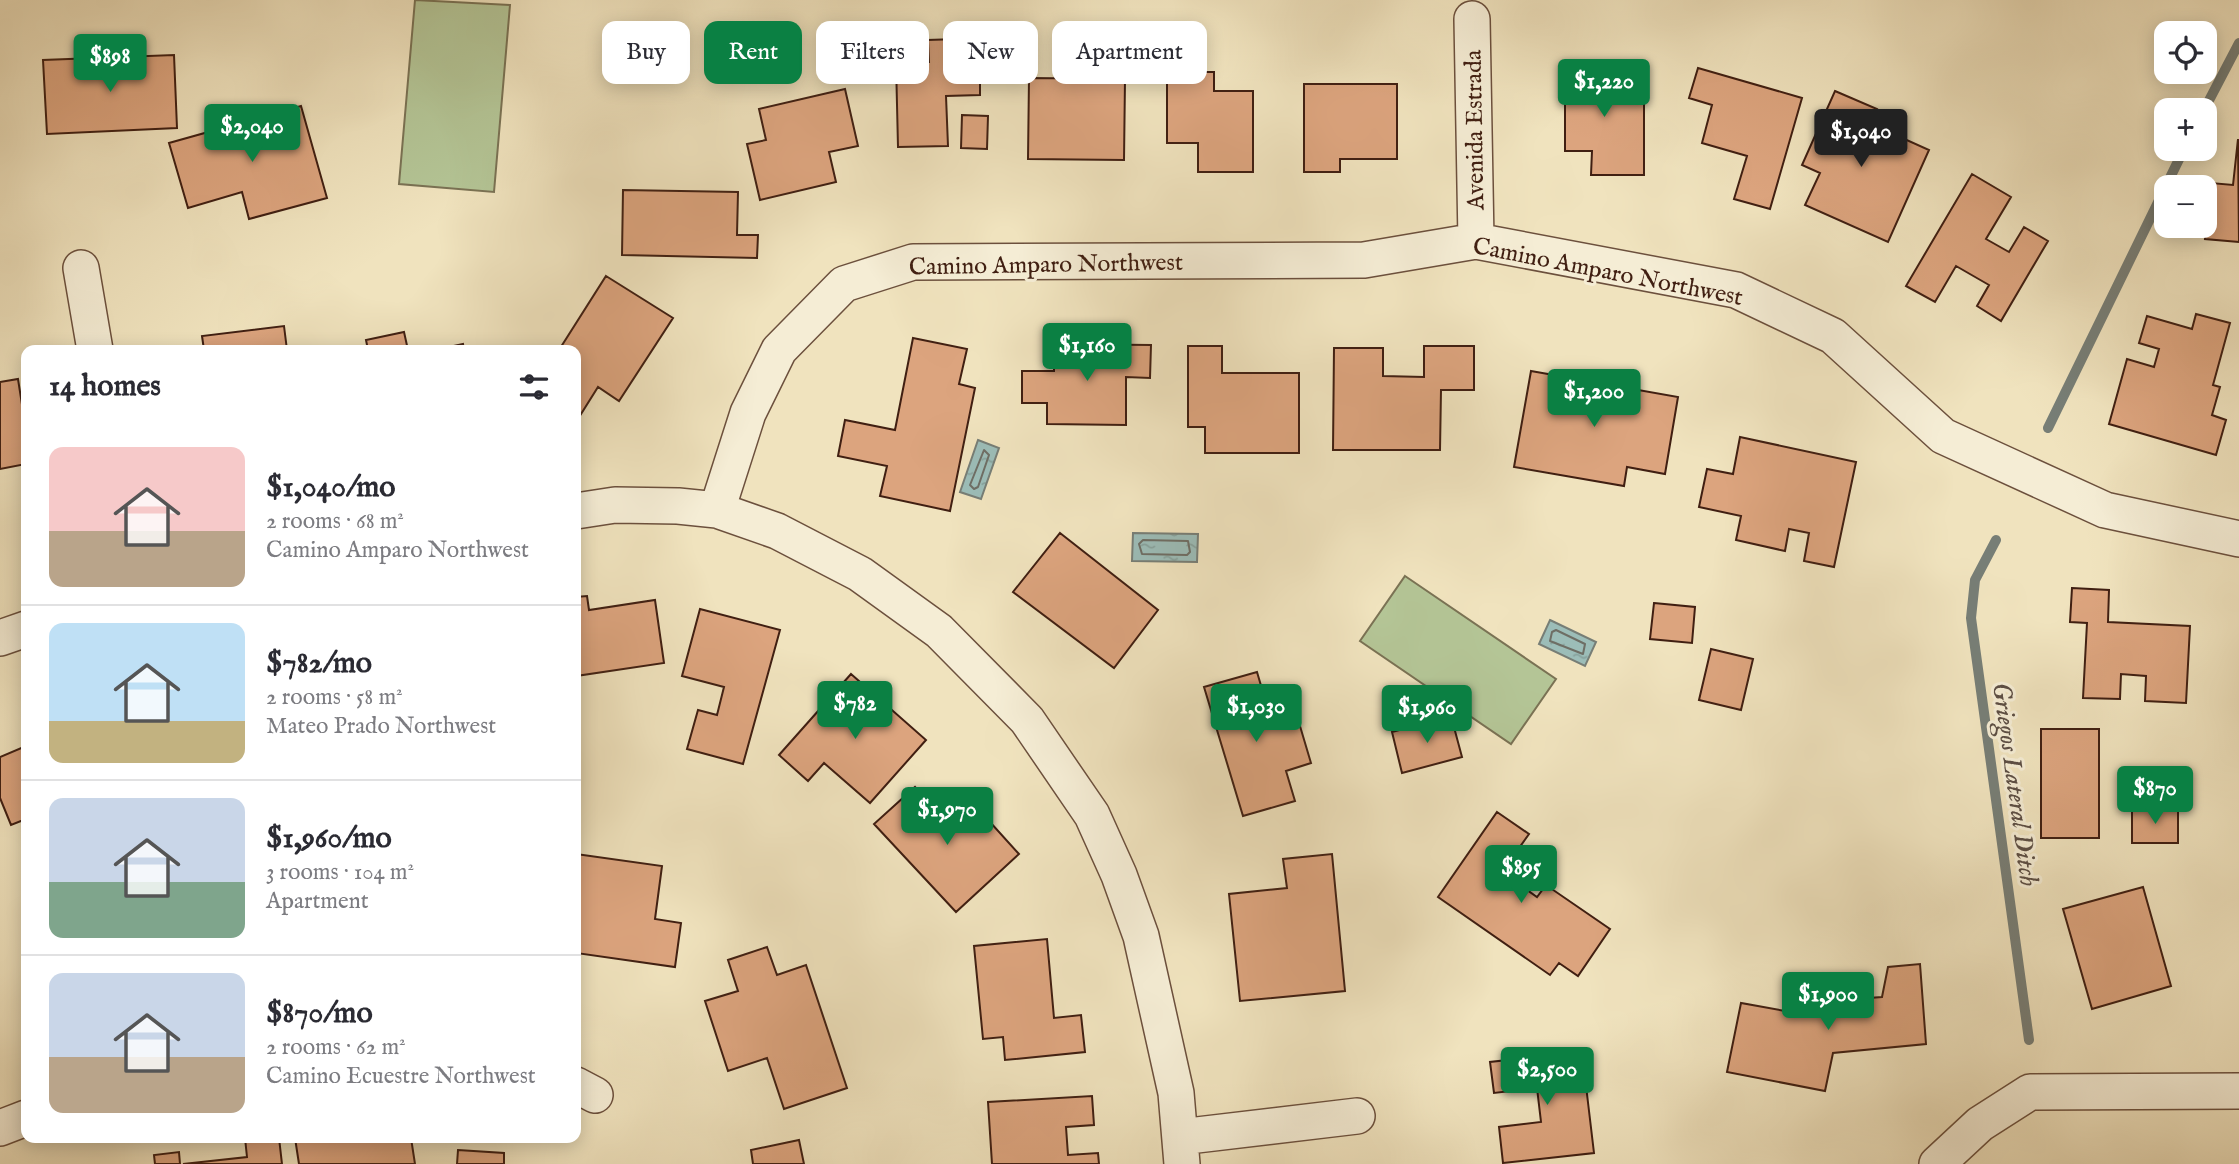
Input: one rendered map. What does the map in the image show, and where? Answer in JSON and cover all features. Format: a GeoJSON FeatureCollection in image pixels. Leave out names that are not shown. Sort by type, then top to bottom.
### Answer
{"type":"FeatureCollection","features":[{"type":"Feature","properties":{"kind":"street","name":"Avenida Estrada"},"geometry":{"type":"LineString","coordinates":[[1472,19],[1476,241]]}},
{"type":"Feature","properties":{"kind":"street","name":"Camino Amparo Northwest"},"geometry":{"type":"LineString","coordinates":[[717,510],[748,413],[779,350],[844,284],[913,262],[1364,260],[1476,241],[1736,290],[1833,336],[1943,436],[2105,510],[2239,540]]}},
{"type":"Feature","properties":{"kind":"street"},"geometry":{"type":"LineString","coordinates":[[81,268],[94,345]]}},
{"type":"Feature","properties":{"kind":"street"},"geometry":{"type":"LineString","coordinates":[[581,510],[615,505],[717,510],[777,531],[860,573],[939,631],[1027,720],[1092,815],[1119,875],[1141,936],[1176,1093],[1181,1151],[1357,1116]]}},
{"type":"Feature","properties":{"kind":"street"},"geometry":{"type":"LineString","coordinates":[[0,638],[21,631]]}},
{"type":"Feature","properties":{"kind":"street"},"geometry":{"type":"LineString","coordinates":[[1937,1164],[1980,1124],[2030,1092],[2239,1091]]}},
{"type":"Feature","properties":{"kind":"street"},"geometry":{"type":"LineString","coordinates":[[0,1128],[21,1120]]}},
{"type":"Feature","properties":{"kind":"green space"},"geometry":{"type":"Polygon","coordinates":[[[415,0],[510,5],[494,192],[399,184],[415,0]]]}},
{"type":"Feature","properties":{"kind":"green space"},"geometry":{"type":"Polygon","coordinates":[[[1405,576],[1556,679],[1511,744],[1360,641],[1405,576]]]}},
{"type":"Feature","properties":{"kind":"water"},"geometry":{"type":"Polygon","coordinates":[[[978,440],[999,448],[981,499],[960,492],[978,440]]]}},
{"type":"Feature","properties":{"kind":"water"},"geometry":{"type":"Polygon","coordinates":[[[1133,533],[1198,534],[1197,562],[1132,561],[1133,533]]]}},
{"type":"Feature","properties":{"kind":"water"},"geometry":{"type":"Polygon","coordinates":[[[1550,620],[1596,642],[1585,666],[1539,644],[1550,620]]]}},
{"type":"Feature","properties":{"kind":"building"},"geometry":{"type":"Polygon","coordinates":[[[943,39],[943,84],[980,84],[980,95],[946,96],[948,146],[898,147],[897,84],[929,84],[929,40],[943,39]]]}},
{"type":"Feature","properties":{"kind":"building"},"geometry":{"type":"Polygon","coordinates":[[[174,55],[177,128],[47,134],[43,60],[174,55]]]}},
{"type":"Feature","properties":{"kind":"building"},"geometry":{"type":"Polygon","coordinates":[[[1565,62],[1615,62],[1615,87],[1644,87],[1644,175],[1591,175],[1592,151],[1565,151],[1565,62]]]}},
{"type":"Feature","properties":{"kind":"building"},"geometry":{"type":"Polygon","coordinates":[[[1698,68],[1802,98],[1770,209],[1734,199],[1747,156],[1702,143],[1712,105],[1689,98],[1698,68]]]}},
{"type":"Feature","properties":{"kind":"building"},"geometry":{"type":"Polygon","coordinates":[[[1207,72],[1214,72],[1214,91],[1253,91],[1253,172],[1198,172],[1198,143],[1167,143],[1167,84],[1207,84],[1207,72]]]}},
{"type":"Feature","properties":{"kind":"building"},"geometry":{"type":"Polygon","coordinates":[[[1038,78],[1052,78],[1052,84],[1125,84],[1124,160],[1028,159],[1029,84],[1038,84],[1038,78]]]}},
{"type":"Feature","properties":{"kind":"building"},"geometry":{"type":"Polygon","coordinates":[[[1304,84],[1397,84],[1397,159],[1340,159],[1340,172],[1304,172],[1304,84]]]}},
{"type":"Feature","properties":{"kind":"building"},"geometry":{"type":"Polygon","coordinates":[[[845,89],[858,146],[829,152],[836,182],[760,200],[747,144],[766,140],[759,109],[845,89]]]}},
{"type":"Feature","properties":{"kind":"building"},"geometry":{"type":"Polygon","coordinates":[[[1835,91],[1877,109],[1871,124],[1929,150],[1888,242],[1805,205],[1820,173],[1802,165],[1835,91]]]}},
{"type":"Feature","properties":{"kind":"building"},"geometry":{"type":"Polygon","coordinates":[[[301,106],[327,198],[249,219],[242,192],[188,208],[169,143],[301,106]]]}},
{"type":"Feature","properties":{"kind":"building"},"geometry":{"type":"Polygon","coordinates":[[[962,115],[988,116],[987,149],[961,148],[962,115]]]}},
{"type":"Feature","properties":{"kind":"building"},"geometry":{"type":"Polygon","coordinates":[[[2238,139],[2239,242],[2205,239],[2217,238],[2217,184],[2233,185],[2238,139]]]}},
{"type":"Feature","properties":{"kind":"building"},"geometry":{"type":"Polygon","coordinates":[[[1972,174],[2011,197],[1986,239],[2009,252],[2024,227],[2048,241],[2001,321],[1977,306],[1989,285],[1956,266],[1935,302],[1906,286],[1972,174]]]}},
{"type":"Feature","properties":{"kind":"building"},"geometry":{"type":"Polygon","coordinates":[[[623,190],[738,192],[737,235],[758,235],[757,258],[622,255],[623,190]]]}},
{"type":"Feature","properties":{"kind":"building"},"geometry":{"type":"Polygon","coordinates":[[[606,276],[673,318],[619,401],[598,387],[581,414],[581,345],[562,345],[606,276]]]}},
{"type":"Feature","properties":{"kind":"building"},"geometry":{"type":"Polygon","coordinates":[[[2196,314],[2230,323],[2213,385],[2220,387],[2212,415],[2226,420],[2216,455],[2109,424],[2127,359],[2154,367],[2159,349],[2139,343],[2147,316],[2192,329],[2196,314]]]}},
{"type":"Feature","properties":{"kind":"building"},"geometry":{"type":"Polygon","coordinates":[[[284,326],[286,345],[203,345],[202,336],[284,326]]]}},
{"type":"Feature","properties":{"kind":"building"},"geometry":{"type":"Polygon","coordinates":[[[404,332],[407,345],[367,345],[366,340],[404,332]]]}},
{"type":"Feature","properties":{"kind":"building"},"geometry":{"type":"Polygon","coordinates":[[[913,338],[967,349],[959,384],[975,388],[950,511],[880,496],[887,466],[838,456],[845,420],[895,430],[913,338]]]}},
{"type":"Feature","properties":{"kind":"building"},"geometry":{"type":"Polygon","coordinates":[[[1054,344],[1151,345],[1150,378],[1126,377],[1126,425],[1047,424],[1047,403],[1022,403],[1022,371],[1054,371],[1054,344]]]}},
{"type":"Feature","properties":{"kind":"building"},"geometry":{"type":"Polygon","coordinates":[[[1188,346],[1222,346],[1222,373],[1299,373],[1299,453],[1205,453],[1205,427],[1188,427],[1188,346]]]}},
{"type":"Feature","properties":{"kind":"building"},"geometry":{"type":"Polygon","coordinates":[[[1424,346],[1474,346],[1474,390],[1441,390],[1440,450],[1333,450],[1334,348],[1383,348],[1383,376],[1424,377],[1424,346]]]}},
{"type":"Feature","properties":{"kind":"building"},"geometry":{"type":"Polygon","coordinates":[[[1531,371],[1678,397],[1665,474],[1627,467],[1624,486],[1514,467],[1531,371]]]}},
{"type":"Feature","properties":{"kind":"building"},"geometry":{"type":"Polygon","coordinates":[[[18,379],[21,398],[21,465],[0,469],[0,382],[18,379]]]}},
{"type":"Feature","properties":{"kind":"building"},"geometry":{"type":"Polygon","coordinates":[[[1740,437],[1856,462],[1834,567],[1804,561],[1809,533],[1789,529],[1785,551],[1736,540],[1741,516],[1699,507],[1707,469],[1733,474],[1740,437]]]}},
{"type":"Feature","properties":{"kind":"building"},"geometry":{"type":"Polygon","coordinates":[[[1060,533],[1158,610],[1114,668],[1013,592],[1060,533]]]}},
{"type":"Feature","properties":{"kind":"building"},"geometry":{"type":"Polygon","coordinates":[[[2072,588],[2109,590],[2108,622],[2190,626],[2186,703],[2145,701],[2146,676],[2121,674],[2120,699],[2083,698],[2087,623],[2070,622],[2072,588]]]}},
{"type":"Feature","properties":{"kind":"building"},"geometry":{"type":"Polygon","coordinates":[[[587,596],[589,610],[655,600],[664,663],[581,675],[581,597],[587,596]]]}},
{"type":"Feature","properties":{"kind":"building"},"geometry":{"type":"Polygon","coordinates":[[[1654,603],[1695,607],[1692,643],[1650,639],[1654,603]]]}},
{"type":"Feature","properties":{"kind":"building"},"geometry":{"type":"Polygon","coordinates":[[[700,609],[780,630],[743,764],[687,749],[698,710],[717,715],[724,687],[682,676],[700,609]]]}},
{"type":"Feature","properties":{"kind":"building"},"geometry":{"type":"Polygon","coordinates":[[[1711,649],[1753,659],[1741,710],[1699,700],[1711,649]]]}},
{"type":"Feature","properties":{"kind":"building"},"geometry":{"type":"Polygon","coordinates":[[[1257,672],[1272,723],[1297,716],[1311,763],[1286,771],[1295,801],[1243,816],[1204,687],[1257,672]]]}},
{"type":"Feature","properties":{"kind":"building"},"geometry":{"type":"Polygon","coordinates":[[[851,674],[926,740],[870,803],[824,763],[808,781],[779,755],[851,674]]]}},
{"type":"Feature","properties":{"kind":"building"},"geometry":{"type":"Polygon","coordinates":[[[1451,716],[1462,757],[1402,773],[1392,732],[1451,716]]]}},
{"type":"Feature","properties":{"kind":"building"},"geometry":{"type":"Polygon","coordinates":[[[2041,729],[2099,729],[2099,838],[2041,838],[2041,729]]]}},
{"type":"Feature","properties":{"kind":"building"},"geometry":{"type":"Polygon","coordinates":[[[21,748],[21,821],[11,825],[0,798],[0,757],[21,748]]]}},
{"type":"Feature","properties":{"kind":"building"},"geometry":{"type":"Polygon","coordinates":[[[915,787],[947,823],[971,801],[1019,854],[956,912],[874,824],[915,787]]]}},
{"type":"Feature","properties":{"kind":"building"},"geometry":{"type":"Polygon","coordinates":[[[2132,809],[2178,809],[2178,843],[2132,843],[2132,809]]]}},
{"type":"Feature","properties":{"kind":"building"},"geometry":{"type":"Polygon","coordinates":[[[1497,812],[1529,834],[1502,872],[1537,897],[1546,885],[1610,929],[1578,976],[1559,963],[1550,975],[1438,897],[1497,812]]]}},
{"type":"Feature","properties":{"kind":"building"},"geometry":{"type":"Polygon","coordinates":[[[1332,854],[1345,991],[1240,1001],[1229,894],[1287,888],[1283,859],[1332,854]]]}},
{"type":"Feature","properties":{"kind":"building"},"geometry":{"type":"Polygon","coordinates":[[[581,855],[662,866],[655,919],[681,923],[675,967],[581,954],[581,855]]]}},
{"type":"Feature","properties":{"kind":"building"},"geometry":{"type":"Polygon","coordinates":[[[2143,887],[2171,986],[2092,1009],[2063,909],[2143,887]]]}},
{"type":"Feature","properties":{"kind":"building"},"geometry":{"type":"Polygon","coordinates":[[[1047,939],[1054,1018],[1081,1015],[1085,1052],[1005,1060],[1003,1037],[983,1039],[974,946],[1047,939]]]}},
{"type":"Feature","properties":{"kind":"building"},"geometry":{"type":"Polygon","coordinates":[[[767,947],[777,975],[806,965],[847,1088],[784,1109],[767,1058],[728,1071],[705,1001],[738,991],[728,960],[767,947]]]}},
{"type":"Feature","properties":{"kind":"building"},"geometry":{"type":"Polygon","coordinates":[[[1920,964],[1926,1044],[1833,1053],[1825,1091],[1727,1072],[1741,1003],[1807,1015],[1811,994],[1841,1000],[1882,997],[1888,967],[1920,964]]]}},
{"type":"Feature","properties":{"kind":"building"},"geometry":{"type":"Polygon","coordinates":[[[1582,1052],[1594,1153],[1503,1163],[1499,1127],[1541,1122],[1537,1088],[1494,1093],[1490,1062],[1582,1052]]]}},
{"type":"Feature","properties":{"kind":"building"},"geometry":{"type":"Polygon","coordinates":[[[1092,1096],[1094,1125],[1066,1127],[1068,1155],[1098,1153],[1099,1164],[992,1164],[988,1102],[1092,1096]]]}},
{"type":"Feature","properties":{"kind":"building"},"geometry":{"type":"Polygon","coordinates":[[[799,1140],[804,1164],[753,1164],[751,1150],[799,1140]]]}},
{"type":"Feature","properties":{"kind":"building"},"geometry":{"type":"Polygon","coordinates":[[[246,1143],[280,1143],[282,1164],[183,1164],[247,1157],[246,1143]]]}},
{"type":"Feature","properties":{"kind":"building"},"geometry":{"type":"Polygon","coordinates":[[[296,1143],[412,1143],[415,1164],[299,1164],[296,1143]]]}},
{"type":"Feature","properties":{"kind":"building"},"geometry":{"type":"Polygon","coordinates":[[[458,1150],[504,1153],[504,1164],[457,1164],[458,1150]]]}},
{"type":"Feature","properties":{"kind":"building"},"geometry":{"type":"Polygon","coordinates":[[[179,1152],[180,1164],[155,1164],[154,1155],[179,1152]]]}},
{"type":"Feature","properties":{"kind":"waterway","name":"Griegos Lateral Ditch"},"geometry":{"type":"LineString","coordinates":[[2210,98],[2239,43]]}},
{"type":"Feature","properties":{"kind":"waterway","name":"Griegos Lateral Ditch"},"geometry":{"type":"LineString","coordinates":[[2048,428],[2178,161]]}},
{"type":"Feature","properties":{"kind":"waterway","name":"Griegos Lateral Ditch"},"geometry":{"type":"LineString","coordinates":[[1996,540],[1975,580],[1971,618],[2029,1040]]}}]}
